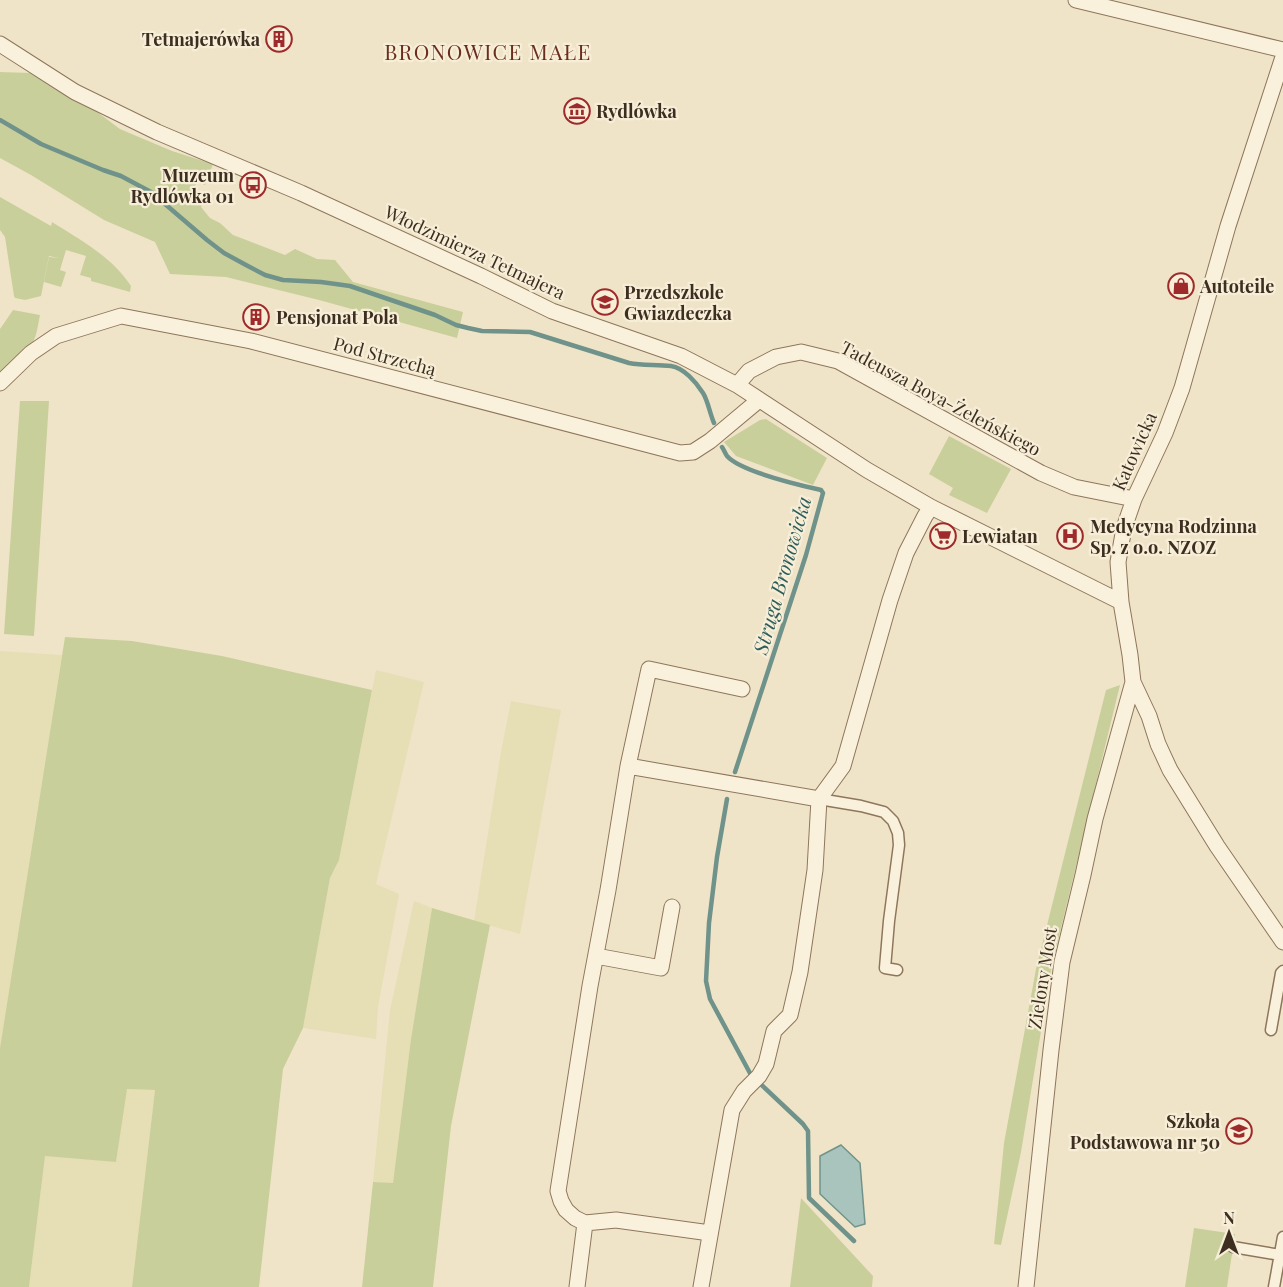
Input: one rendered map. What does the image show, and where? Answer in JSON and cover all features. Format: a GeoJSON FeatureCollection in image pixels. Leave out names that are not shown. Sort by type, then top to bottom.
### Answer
{"type":"FeatureCollection","features":[{"type":"Feature","properties":{"kind":"street"},"geometry":{"type":"LineString","coordinates":[[1076,0],[1283,50]]}},
{"type":"Feature","properties":{"kind":"street","name":"Włodzimierza Tetmajera"},"geometry":{"type":"LineString","coordinates":[[0,44],[75,92],[157,132],[301,193],[552,310],[681,356],[737,385],[867,470],[931,507],[1121,602]]}},
{"type":"Feature","properties":{"kind":"street","name":"Katowicka"},"geometry":{"type":"LineString","coordinates":[[1283,57],[1228,226],[1182,388],[1165,433],[1134,499],[1124,528],[1118,562],[1121,602],[1133,682],[1170,770],[1283,942]]}},
{"type":"Feature","properties":{"kind":"street","name":"Pod Strzechą"},"geometry":{"type":"LineString","coordinates":[[0,383],[31,353],[56,336],[121,316],[250,341],[680,453],[693,452],[701,447],[759,400]]}},
{"type":"Feature","properties":{"kind":"street","name":"Tadeusza Boya-Żeleńskiego"},"geometry":{"type":"LineString","coordinates":[[737,385],[749,371],[776,357],[801,352],[838,361],[1041,473],[1074,487],[1134,499]]}},
{"type":"Feature","properties":{"kind":"street"},"geometry":{"type":"LineString","coordinates":[[701,1287],[732,1110],[766,1064],[774,1031],[790,1015],[800,972],[815,870],[819,799],[843,766],[906,553],[931,507]]}},
{"type":"Feature","properties":{"kind":"street"},"geometry":{"type":"LineString","coordinates":[[710,1233],[616,1220],[585,1223],[566,1210],[558,1191],[628,766],[649,669],[742,689]]}},
{"type":"Feature","properties":{"kind":"street","name":"Zielony Most"},"geometry":{"type":"LineString","coordinates":[[1026,1287],[1050,1050],[1062,962],[1098,808],[1133,682]]}},
{"type":"Feature","properties":{"kind":"street"},"geometry":{"type":"LineString","coordinates":[[628,766],[884,812],[893,822],[898,833],[899,845],[885,968],[897,970]]}},
{"type":"Feature","properties":{"kind":"street"},"geometry":{"type":"LineString","coordinates":[[596,956],[661,968],[672,907]]}},
{"type":"Feature","properties":{"kind":"street"},"geometry":{"type":"LineString","coordinates":[[1271,1030],[1283,971]]}},
{"type":"Feature","properties":{"kind":"street"},"geometry":{"type":"LineString","coordinates":[[577,1287],[585,1223]]}},
{"type":"Feature","properties":{"kind":"street"},"geometry":{"type":"LineString","coordinates":[[1274,1287],[1283,1237]]}},
{"type":"Feature","properties":{"kind":"street"},"geometry":{"type":"LineString","coordinates":[[1233,1247],[1280,1255]]}},
{"type":"Feature","properties":{"kind":"shaded area"},"geometry":{"type":"Polygon","coordinates":[[[0,651],[62,655],[0,1048],[0,651]]]}},
{"type":"Feature","properties":{"kind":"shaded area"},"geometry":{"type":"Polygon","coordinates":[[[376,670],[424,682],[376,884],[399,894],[378,1007],[376,1039],[303,1028],[330,878],[339,860],[376,670]]]}},
{"type":"Feature","properties":{"kind":"shaded area"},"geometry":{"type":"Polygon","coordinates":[[[511,701],[561,710],[520,934],[474,921],[511,701]]]}},
{"type":"Feature","properties":{"kind":"shaded area"},"geometry":{"type":"Polygon","coordinates":[[[414,901],[432,908],[411,1039],[393,1184],[373,1182],[390,1010],[414,901]]]}},
{"type":"Feature","properties":{"kind":"shaded area"},"geometry":{"type":"Polygon","coordinates":[[[126,1089],[155,1090],[132,1287],[29,1287],[45,1155],[116,1162],[126,1089]]]}},
{"type":"Feature","properties":{"kind":"green space"},"geometry":{"type":"Polygon","coordinates":[[[0,72],[31,73],[85,103],[120,129],[172,151],[213,164],[205,185],[197,182],[191,198],[202,203],[201,207],[210,218],[220,223],[233,235],[285,255],[295,249],[317,259],[335,260],[353,282],[463,312],[457,338],[226,277],[170,274],[155,242],[104,220],[0,158],[0,72]]]}},
{"type":"Feature","properties":{"kind":"green space"},"geometry":{"type":"Polygon","coordinates":[[[0,197],[51,226],[52,222],[95,250],[123,275],[131,286],[130,292],[91,281],[91,278],[80,275],[86,256],[66,250],[60,270],[66,272],[61,287],[44,282],[49,257],[59,258],[49,256],[41,296],[25,300],[15,298],[5,237],[0,230],[0,197]]]}},
{"type":"Feature","properties":{"kind":"green space"},"geometry":{"type":"Polygon","coordinates":[[[13,310],[40,315],[38,326],[34,341],[29,348],[0,374],[0,329],[13,310]]]}},
{"type":"Feature","properties":{"kind":"green space"},"geometry":{"type":"Polygon","coordinates":[[[20,401],[49,401],[34,636],[4,634],[20,401]]]}},
{"type":"Feature","properties":{"kind":"green space"},"geometry":{"type":"Polygon","coordinates":[[[766,419],[827,458],[813,485],[736,456],[724,442],[760,420],[766,419]]]}},
{"type":"Feature","properties":{"kind":"green space"},"geometry":{"type":"Polygon","coordinates":[[[949,436],[1011,469],[987,513],[949,495],[953,488],[929,474],[949,436]]]}},
{"type":"Feature","properties":{"kind":"green space"},"geometry":{"type":"Polygon","coordinates":[[[65,637],[132,641],[222,656],[372,690],[339,860],[330,878],[303,1028],[283,1069],[259,1287],[132,1287],[155,1090],[127,1089],[116,1162],[45,1156],[29,1287],[0,1287],[0,1048],[65,637]]]}},
{"type":"Feature","properties":{"kind":"green space"},"geometry":{"type":"Polygon","coordinates":[[[1120,685],[1052,965],[1021,1152],[1001,1245],[994,1244],[1004,1143],[1036,969],[1106,690],[1120,685]]]}},
{"type":"Feature","properties":{"kind":"green space"},"geometry":{"type":"Polygon","coordinates":[[[432,908],[490,925],[451,1126],[433,1287],[362,1287],[373,1182],[393,1183],[411,1039],[432,908]]]}},
{"type":"Feature","properties":{"kind":"green space"},"geometry":{"type":"Polygon","coordinates":[[[801,1198],[873,1276],[872,1287],[790,1287],[801,1198]]]}},
{"type":"Feature","properties":{"kind":"green space"},"geometry":{"type":"Polygon","coordinates":[[[1194,1228],[1235,1234],[1227,1287],[1185,1287],[1194,1228]]]}},
{"type":"Feature","properties":{"kind":"water"},"geometry":{"type":"Polygon","coordinates":[[[841,1145],[860,1163],[865,1224],[855,1227],[820,1194],[820,1156],[841,1145]]]}},
{"type":"Feature","properties":{"kind":"waterway","name":"Struga Bronowicka"},"geometry":{"type":"LineString","coordinates":[[0,120],[41,144],[121,176],[151,192],[224,253],[265,275],[283,280],[350,286],[468,328],[482,331],[530,332],[629,363],[676,367],[689,376],[700,389],[714,423]]}},
{"type":"Feature","properties":{"kind":"waterway","name":"Struga Bronowicka"},"geometry":{"type":"LineString","coordinates":[[722,447],[727,456],[744,467],[771,477],[821,490],[823,493],[806,555],[735,772]]}},
{"type":"Feature","properties":{"kind":"waterway","name":"Struga Bronowicka"},"geometry":{"type":"LineString","coordinates":[[727,799],[709,923],[706,981],[710,999],[751,1075],[808,1131],[809,1198],[854,1241]]}},
{"type":"Feature","properties":{"kind":"place","name":"Tetmajerówka"},"geometry":{"type":"Point","coordinates":[279,39]}},
{"type":"Feature","properties":{"kind":"place","name":"Rydlówka"},"geometry":{"type":"Point","coordinates":[577,111]}},
{"type":"Feature","properties":{"kind":"place","name":"Muzeum Rydlówka 01"},"geometry":{"type":"Point","coordinates":[253,185]}},
{"type":"Feature","properties":{"kind":"place","name":"Autoteile"},"geometry":{"type":"Point","coordinates":[1181,286]}},
{"type":"Feature","properties":{"kind":"place","name":"Przedszkole Gwiazdeczka"},"geometry":{"type":"Point","coordinates":[605,302]}},
{"type":"Feature","properties":{"kind":"place","name":"Pensjonat Pola"},"geometry":{"type":"Point","coordinates":[256,317]}},
{"type":"Feature","properties":{"kind":"place","name":"Lewiatan"},"geometry":{"type":"Point","coordinates":[943,536]}},
{"type":"Feature","properties":{"kind":"place","name":"Medycyna Rodzinna Sp. z o.o. NZOZ"},"geometry":{"type":"Point","coordinates":[1070,536]}},
{"type":"Feature","properties":{"kind":"place","name":"Szkoła Podstawowa nr 50"},"geometry":{"type":"Point","coordinates":[1239,1131]}},
{"type":"Feature","properties":{"kind":"district","name":"BRONOWICE MAŁE"},"geometry":{"type":"Point","coordinates":[488,51]}}]}
